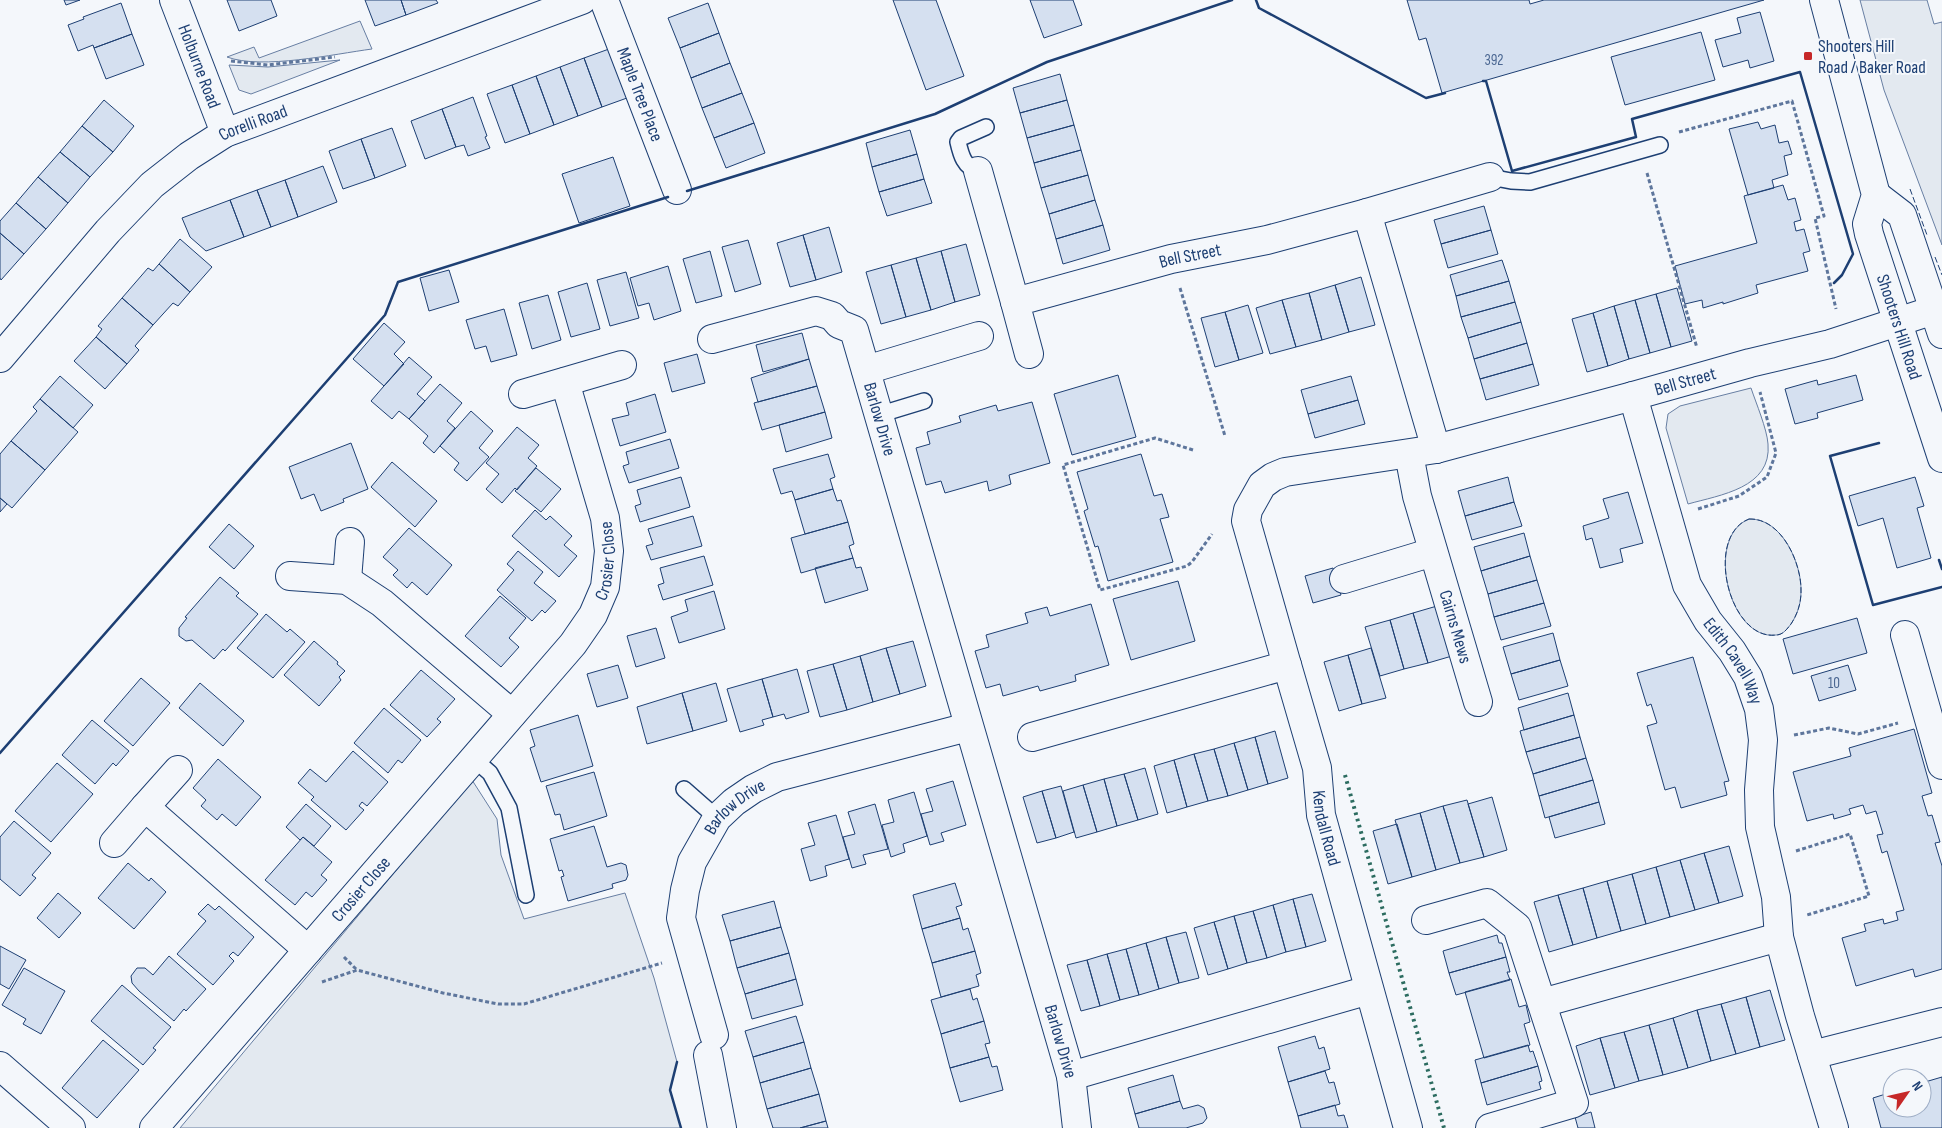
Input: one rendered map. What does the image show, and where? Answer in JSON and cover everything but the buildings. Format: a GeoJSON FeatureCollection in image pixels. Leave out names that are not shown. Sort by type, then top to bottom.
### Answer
{"type":"FeatureCollection","features":[{"type":"Feature","properties":{"kind":"street","name":"Holburne Road"},"geometry":{"type":"LineString","coordinates":[[174,0],[225,133]]}},
{"type":"Feature","properties":{"kind":"street","name":"Corelli Road"},"geometry":{"type":"LineString","coordinates":[[0,358],[108,231],[152,185],[189,156],[225,133],[582,0]]}},
{"type":"Feature","properties":{"kind":"street","name":"Maple Tree Place"},"geometry":{"type":"LineString","coordinates":[[604,0],[677,190]]}},
{"type":"Feature","properties":{"kind":"street"},"geometry":{"type":"LineString","coordinates":[[1824,0],[1876,195],[1902,215],[1938,322]]}},
{"type":"Feature","properties":{"kind":"street"},"geometry":{"type":"LineString","coordinates":[[978,171],[1029,354]]}},
{"type":"Feature","properties":{"kind":"street","name":"Bell Street"},"geometry":{"type":"LineString","coordinates":[[1015,302],[1171,259],[1267,240],[1490,177]]}},
{"type":"Feature","properties":{"kind":"street","name":"Shooters Hill Road"},"geometry":{"type":"LineString","coordinates":[[1876,195],[1867,224],[1897,323],[1940,434]]}},
{"type":"Feature","properties":{"kind":"street"},"geometry":{"type":"LineString","coordinates":[[1367,213],[1436,449]]}},
{"type":"Feature","properties":{"kind":"street","name":"Barlow Drive"},"geometry":{"type":"LineString","coordinates":[[712,339],[816,311],[832,316],[839,324],[854,330],[1071,1076],[1077,1128]]}},
{"type":"Feature","properties":{"kind":"street","name":"Bell Street"},"geometry":{"type":"LineString","coordinates":[[1262,485],[1273,477],[1285,472],[1311,466],[1436,449],[1750,363],[1830,344],[1897,323],[1938,322]]}},
{"type":"Feature","properties":{"kind":"street","name":"Barlow Drive"},"geometry":{"type":"LineString","coordinates":[[866,370],[979,336]]}},
{"type":"Feature","properties":{"kind":"street"},"geometry":{"type":"LineString","coordinates":[[523,394],[622,365]]}},
{"type":"Feature","properties":{"kind":"street","name":"Crosier Close"},"geometry":{"type":"LineString","coordinates":[[154,1128],[573,644],[593,615],[605,586],[610,551],[606,518],[565,382]]}},
{"type":"Feature","properties":{"kind":"street","name":"Edith Cavell Way"},"geometry":{"type":"LineString","coordinates":[[1633,396],[1687,585],[1708,621],[1732,651],[1748,677],[1758,709],[1763,740],[1759,790],[1760,827],[1776,897],[1778,931],[1800,1016],[1834,1128]]}},
{"type":"Feature","properties":{"kind":"street","name":"Cairns Mews"},"geometry":{"type":"LineString","coordinates":[[1409,454],[1417,496],[1478,702]]}},
{"type":"Feature","properties":{"kind":"street","name":"Kendall Road"},"geometry":{"type":"LineString","coordinates":[[1262,485],[1248,510],[1246,521],[1317,768],[1321,815],[1408,1128]]}},
{"type":"Feature","properties":{"kind":"street"},"geometry":{"type":"LineString","coordinates":[[347,580],[350,542]]}},
{"type":"Feature","properties":{"kind":"street"},"geometry":{"type":"LineString","coordinates":[[1344,579],[1433,552]]}},
{"type":"Feature","properties":{"kind":"street"},"geometry":{"type":"LineString","coordinates":[[290,576],[347,580],[382,602],[512,714]]}},
{"type":"Feature","properties":{"kind":"street"},"geometry":{"type":"LineString","coordinates":[[1905,635],[1942,765]]}},
{"type":"Feature","properties":{"kind":"street"},"geometry":{"type":"LineString","coordinates":[[1032,738],[1287,665]]}},
{"type":"Feature","properties":{"kind":"street","name":"Barlow Drive"},"geometry":{"type":"LineString","coordinates":[[722,1128],[711,1045],[681,918],[692,862],[717,818],[734,802],[753,789],[777,777],[968,727]]}},
{"type":"Feature","properties":{"kind":"street"},"geometry":{"type":"LineString","coordinates":[[114,843],[178,770]]}},
{"type":"Feature","properties":{"kind":"street"},"geometry":{"type":"LineString","coordinates":[[145,807],[308,950]]}},
{"type":"Feature","properties":{"kind":"street"},"geometry":{"type":"LineString","coordinates":[[1426,920],[1487,903],[1517,927],[1574,1103],[1490,1128]]}},
{"type":"Feature","properties":{"kind":"street"},"geometry":{"type":"LineString","coordinates":[[1542,1003],[1778,931]]}},
{"type":"Feature","properties":{"kind":"street"},"geometry":{"type":"LineString","coordinates":[[1071,1076],[1369,990]]}},
{"type":"Feature","properties":{"kind":"street"},"geometry":{"type":"LineString","coordinates":[[1812,1055],[1942,1022]]}},
{"type":"Feature","properties":{"kind":"street"},"geometry":{"type":"LineString","coordinates":[[0,1066],[71,1128]]}},
{"type":"Feature","properties":{"kind":"lane"},"geometry":{"type":"LineString","coordinates":[[978,171],[970,169],[966,164],[958,142],[960,138],[986,127]]}},
{"type":"Feature","properties":{"kind":"lane"},"geometry":{"type":"LineString","coordinates":[[1490,177],[1530,182],[1660,145]]}},
{"type":"Feature","properties":{"kind":"lane"},"geometry":{"type":"LineString","coordinates":[[878,414],[924,401]]}},
{"type":"Feature","properties":{"kind":"lane"},"geometry":{"type":"LineString","coordinates":[[474,759],[490,773],[509,808],[526,895]]}},
{"type":"Feature","properties":{"kind":"lane"},"geometry":{"type":"LineString","coordinates":[[684,789],[717,818]]}},
{"type":"Feature","properties":{"kind":"path"},"geometry":{"type":"LineString","coordinates":[[229,61],[268,64],[340,56]]}},
{"type":"Feature","properties":{"kind":"path"},"geometry":{"type":"LineString","coordinates":[[1660,145],[1660,137],[1792,101],[1824,216],[1815,218],[1837,314]]}},
{"type":"Feature","properties":{"kind":"path"},"geometry":{"type":"LineString","coordinates":[[1641,151],[1705,375]]}},
{"type":"Feature","properties":{"kind":"path"},"geometry":{"type":"LineString","coordinates":[[1171,259],[1224,436]]}},
{"type":"Feature","properties":{"kind":"path"},"geometry":{"type":"LineString","coordinates":[[1668,518],[1739,496],[1767,477],[1776,453],[1766,412],[1750,363]]}},
{"type":"Feature","properties":{"kind":"path"},"geometry":{"type":"LineString","coordinates":[[1193,450],[1155,438],[1063,465],[1100,590],[1187,566],[1212,534]]}},
{"type":"Feature","properties":{"kind":"path"},"geometry":{"type":"LineString","coordinates":[[1794,735],[1829,728],[1858,734],[1928,714]]}},
{"type":"Feature","properties":{"kind":"path"},"geometry":{"type":"LineString","coordinates":[[1767,860],[1850,834],[1869,896],[1778,931]]}},
{"type":"Feature","properties":{"kind":"path"},"geometry":{"type":"LineString","coordinates":[[281,980],[304,988],[358,970],[442,992],[498,1004],[524,1004],[654,966]]}},
{"type":"Feature","properties":{"kind":"shaded area"},"geometry":{"type":"Polygon","coordinates":[[[1860,0],[1927,0],[1934,24],[1942,22],[1942,245],[1884,90],[1860,0]]]}},
{"type":"Feature","properties":{"kind":"shaded area"},"geometry":{"type":"Polygon","coordinates":[[[360,21],[372,49],[278,62],[242,61],[227,57],[254,47],[259,58],[360,21]]]}},
{"type":"Feature","properties":{"kind":"shaded area"},"geometry":{"type":"Polygon","coordinates":[[[340,60],[251,94],[239,90],[229,65],[268,67],[340,60]]]}},
{"type":"Feature","properties":{"kind":"shaded area"},"geometry":{"type":"Polygon","coordinates":[[[1751,388],[1764,424],[1768,444],[1767,459],[1762,471],[1753,480],[1728,493],[1688,504],[1666,428],[1668,414],[1680,406],[1751,388]]]}},
{"type":"Feature","properties":{"kind":"shaded area"},"geometry":{"type":"Polygon","coordinates":[[[1749,519],[1761,521],[1771,526],[1780,534],[1794,556],[1798,569],[1801,592],[1798,609],[1791,624],[1778,635],[1759,632],[1746,622],[1735,606],[1728,586],[1725,565],[1728,546],[1735,529],[1749,519]]]}},
{"type":"Feature","properties":{"kind":"shaded area"},"geometry":{"type":"Polygon","coordinates":[[[472,780],[497,819],[501,855],[524,919],[625,893],[654,978],[677,1062],[670,1091],[681,1128],[180,1128],[472,780]]]}},
{"type":"Feature","properties":{"kind":"hedge"},"geometry":{"type":"LineString","coordinates":[[1345,775],[1444,1128]]}},
{"type":"Feature","properties":{"kind":"fence"},"geometry":{"type":"LineString","coordinates":[[1910,189],[1927,235]]}},
{"type":"Feature","properties":{"kind":"fence"},"geometry":{"type":"LineString","coordinates":[[1935,257],[1942,275]]}},
{"type":"Feature","properties":{"kind":"fence"},"geometry":{"type":"LineString","coordinates":[[1749,519],[1761,521],[1771,526],[1780,534],[1794,556],[1798,569],[1801,592],[1798,609],[1791,624],[1778,635],[1760,632],[1746,622],[1735,606],[1728,586],[1725,565],[1727,546],[1735,529],[1749,519]]}},
{"type":"Feature","properties":{"kind":"wall"},"geometry":{"type":"LineString","coordinates":[[687,191],[935,114],[1047,62],[1232,0]]}},
{"type":"Feature","properties":{"kind":"wall"},"geometry":{"type":"LineString","coordinates":[[1256,0],[1259,8],[1426,98],[1445,93]]}},
{"type":"Feature","properties":{"kind":"wall"},"geometry":{"type":"LineString","coordinates":[[1483,81],[1486,81],[1512,171],[1636,137],[1632,119],[1800,72],[1853,254],[1842,275],[1834,283]]}},
{"type":"Feature","properties":{"kind":"wall"},"geometry":{"type":"LineString","coordinates":[[0,753],[385,315],[398,282],[668,197]]}},
{"type":"Feature","properties":{"kind":"wall"},"geometry":{"type":"LineString","coordinates":[[1879,443],[1830,456],[1873,605],[1942,587]]}},
{"type":"Feature","properties":{"kind":"wall"},"geometry":{"type":"LineString","coordinates":[[1939,560],[1942,569]]}},
{"type":"Feature","properties":{"kind":"wall"},"geometry":{"type":"LineString","coordinates":[[677,1062],[670,1090],[681,1128]]}},
{"type":"Feature","properties":{"kind":"place","name":"Shooters Hill Road / Baker Road"},"geometry":{"type":"Point","coordinates":[1808,56]}}]}
